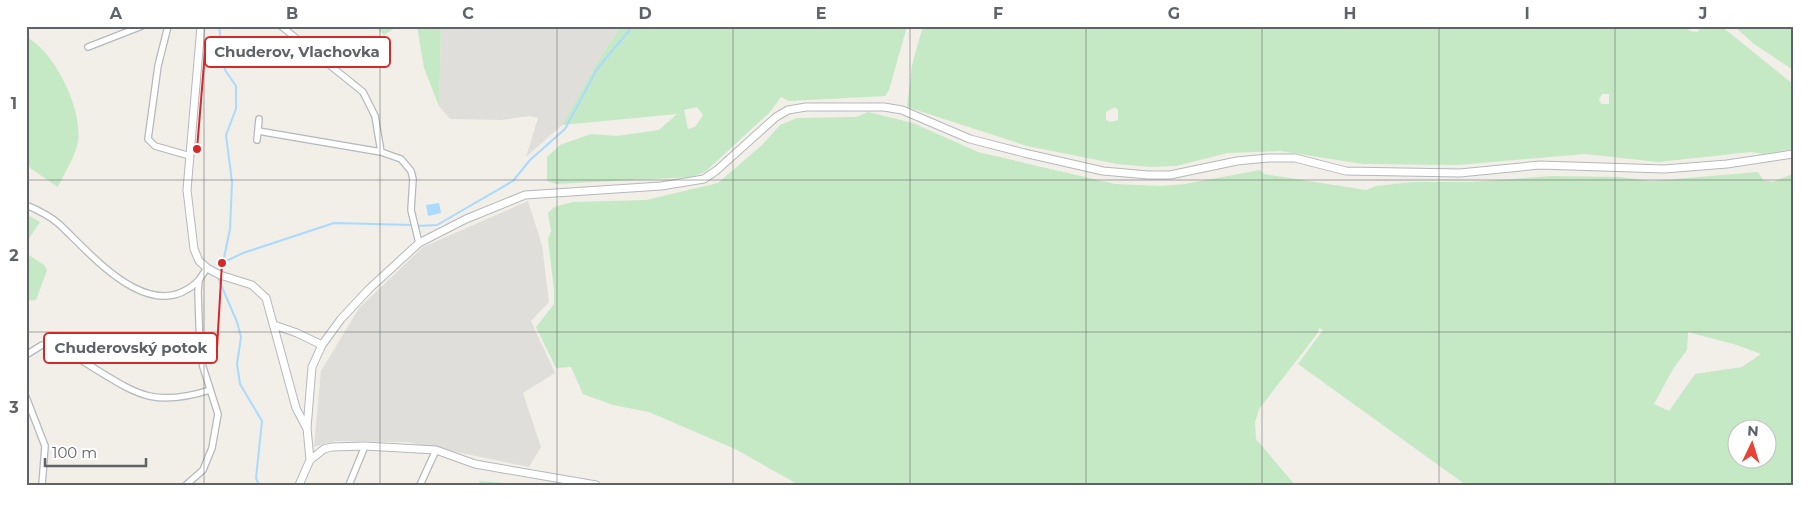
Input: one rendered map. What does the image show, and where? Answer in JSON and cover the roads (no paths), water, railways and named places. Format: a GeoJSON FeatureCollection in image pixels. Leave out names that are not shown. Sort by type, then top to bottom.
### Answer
{"type":"FeatureCollection","features":[{"type":"Feature","properties":{"kind":"street"},"geometry":{"type":"LineString","coordinates":[[88,47],[142,26]]}},
{"type":"Feature","properties":{"kind":"street"},"geometry":{"type":"LineString","coordinates":[[168,26],[158,66],[148,139],[155,146],[190,156]]}},
{"type":"Feature","properties":{"kind":"street"},"geometry":{"type":"LineString","coordinates":[[201,26],[190,156],[188,208],[194,249],[199,261],[207,268],[218,274],[252,285],[260,290],[266,298],[274,325],[280,357],[296,408],[307,430]]}},
{"type":"Feature","properties":{"kind":"street"},"geometry":{"type":"LineString","coordinates":[[281,26],[353,82],[363,92],[375,116],[381,152]]}},
{"type":"Feature","properties":{"kind":"street"},"geometry":{"type":"LineString","coordinates":[[310,460],[307,430],[312,368],[322,345],[341,318],[368,289],[419,243],[466,219],[524,195],[661,186],[704,179],[717,170],[776,117],[788,110],[806,107],[864,106],[893,108],[970,138],[1024,153],[1103,171],[1148,176],[1170,175],[1237,161],[1268,158],[1295,158],[1346,171],[1460,172],[1540,165],[1664,169],[1727,164],[1793,154]]}},
{"type":"Feature","properties":{"kind":"street"},"geometry":{"type":"LineString","coordinates":[[257,140],[259,119]]}},
{"type":"Feature","properties":{"kind":"street"},"geometry":{"type":"LineString","coordinates":[[258,131],[381,152],[401,159],[411,171],[413,179],[411,210],[419,243]]}},
{"type":"Feature","properties":{"kind":"street"},"geometry":{"type":"LineString","coordinates":[[26,205],[44,213],[58,223],[94,260],[130,285],[149,294],[182,293],[199,280],[207,268]]}},
{"type":"Feature","properties":{"kind":"street"},"geometry":{"type":"LineString","coordinates":[[186,485],[203,470],[212,448],[218,414],[200,351],[199,280]]}},
{"type":"Feature","properties":{"kind":"street"},"geometry":{"type":"LineString","coordinates":[[274,325],[297,332],[322,345]]}},
{"type":"Feature","properties":{"kind":"street"},"geometry":{"type":"LineString","coordinates":[[26,356],[42,345],[58,347],[135,392],[150,397],[178,399],[210,390]]}},
{"type":"Feature","properties":{"kind":"street"},"geometry":{"type":"LineString","coordinates":[[26,397],[45,446],[42,485]]}},
{"type":"Feature","properties":{"kind":"street"},"geometry":{"type":"LineString","coordinates":[[350,485],[365,446]]}},
{"type":"Feature","properties":{"kind":"street"},"geometry":{"type":"LineString","coordinates":[[299,485],[310,460],[324,449],[365,446],[436,450],[475,464],[596,485]]}},
{"type":"Feature","properties":{"kind":"street"},"geometry":{"type":"LineString","coordinates":[[420,485],[436,450]]}},
{"type":"Feature","properties":{"kind":"water"},"geometry":{"type":"Polygon","coordinates":[[[439,203],[441,213],[428,216],[426,205],[439,203]]]}},
{"type":"Feature","properties":{"kind":"waterway"},"geometry":{"type":"LineString","coordinates":[[219,26],[225,70],[236,86],[236,109],[226,135],[232,182],[230,229],[221,272]]}},
{"type":"Feature","properties":{"kind":"waterway"},"geometry":{"type":"LineString","coordinates":[[417,226],[437,225],[513,181],[530,160],[565,129],[597,69],[633,26]]}},
{"type":"Feature","properties":{"kind":"waterway"},"geometry":{"type":"LineString","coordinates":[[222,263],[243,253],[334,223],[412,225]]}},
{"type":"Feature","properties":{"kind":"waterway"},"geometry":{"type":"LineString","coordinates":[[220,276],[219,280],[237,322],[241,337],[237,364],[240,384],[262,421],[256,478],[259,485]]}},
{"type":"Feature","properties":{"kind":"place","name":"Chuderov, Vlachovka"},"geometry":{"type":"Point","coordinates":[197,149]}},
{"type":"Feature","properties":{"kind":"place","name":"Chuderovský potok"},"geometry":{"type":"Point","coordinates":[222,263]}}]}
